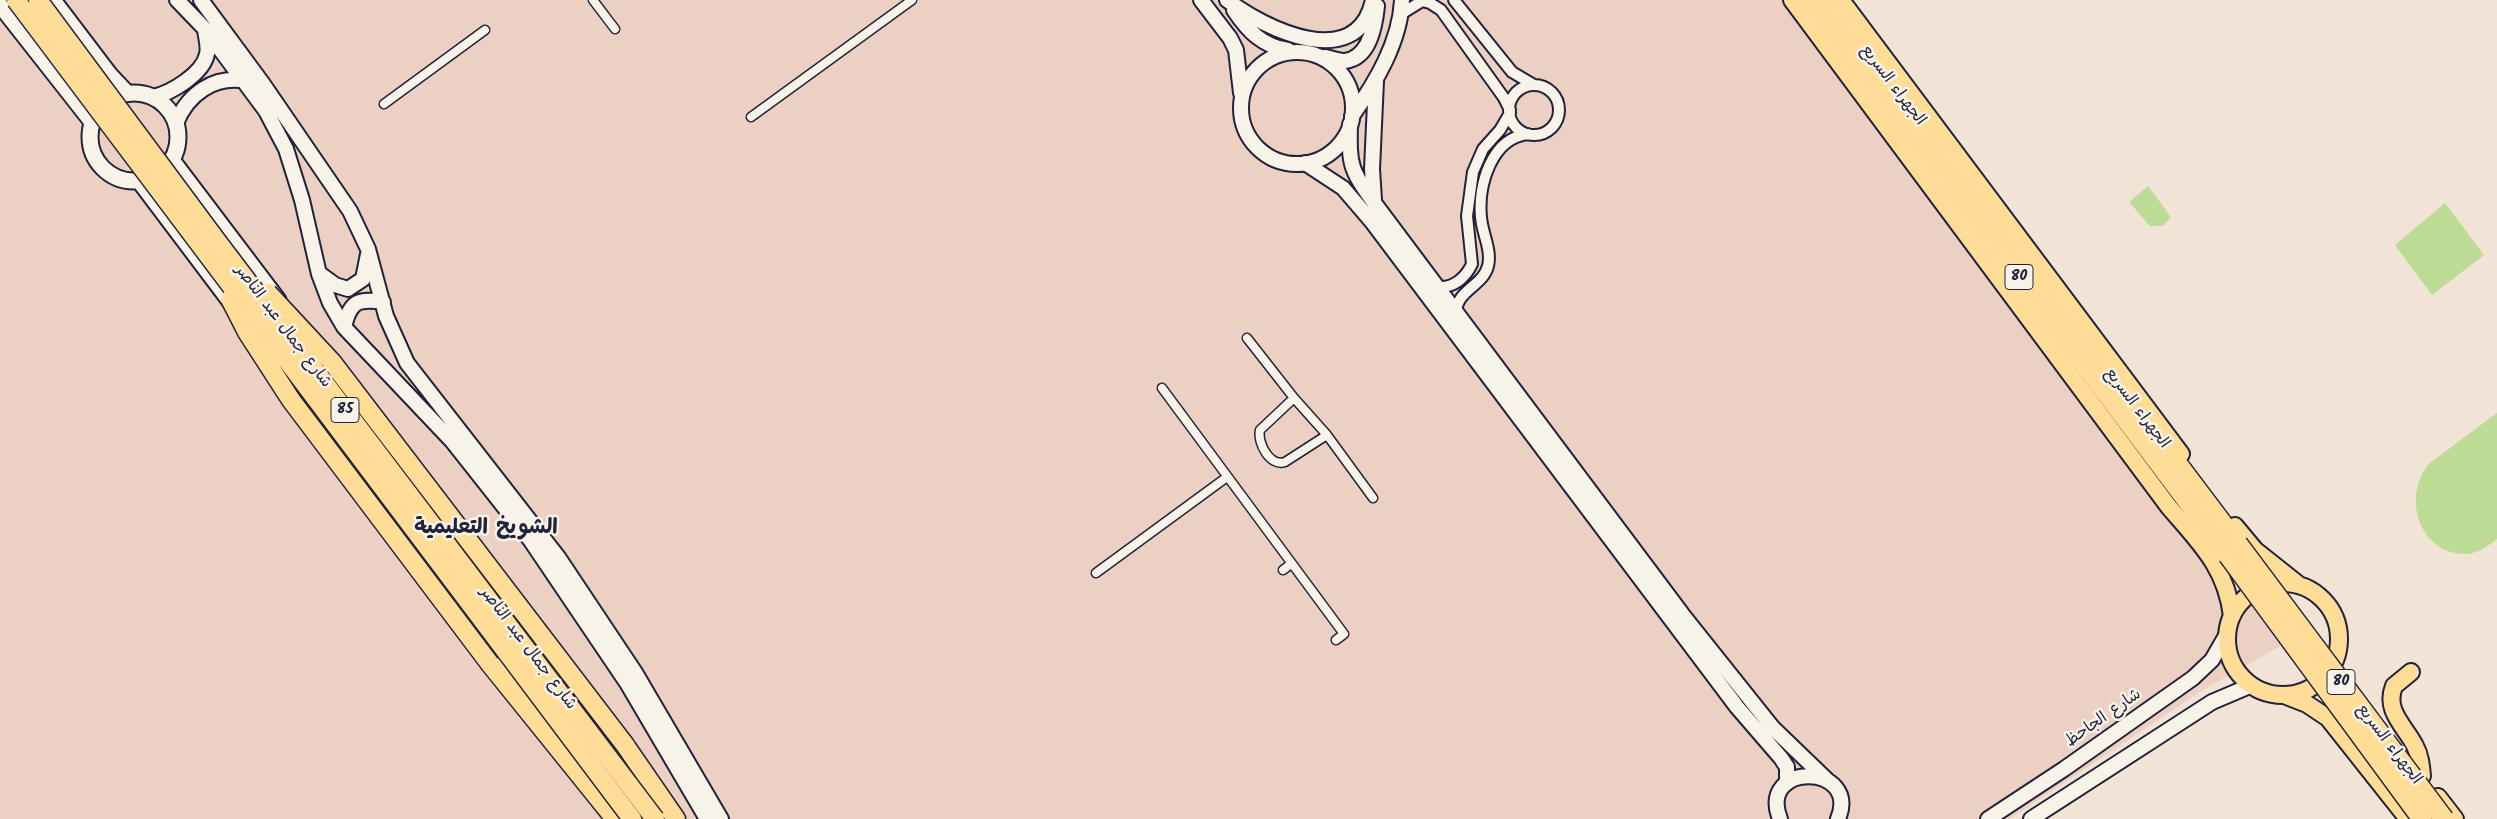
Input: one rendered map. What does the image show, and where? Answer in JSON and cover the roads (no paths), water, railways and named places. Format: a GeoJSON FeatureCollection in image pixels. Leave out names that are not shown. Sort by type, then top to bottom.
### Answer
{"type":"FeatureCollection","features":[{"type":"Feature","properties":{"kind":"highway","name":"شارع جمال عبد الناصر"},"geometry":{"type":"LineString","coordinates":[[16,0],[211,247],[655,819]]}},
{"type":"Feature","properties":{"kind":"highway","name":"شارع جمال عبد الناصر"},"geometry":{"type":"LineString","coordinates":[[38,0],[211,247],[632,819]]}},
{"type":"Feature","properties":{"kind":"highway","name":"الجهراء السريع"},"geometry":{"type":"LineString","coordinates":[[1810,0],[2228,555],[2422,819]]}},
{"type":"Feature","properties":{"kind":"highway","name":"الجهراء السريع"},"geometry":{"type":"LineString","coordinates":[[1828,0],[2444,819]]}},
{"type":"Feature","properties":{"kind":"highway"},"geometry":{"type":"LineString","coordinates":[[211,247],[247,332],[291,400],[490,664],[617,819]]}},
{"type":"Feature","properties":{"kind":"highway"},"geometry":{"type":"LineString","coordinates":[[211,247],[280,304],[332,362],[625,745],[676,819]]}},
{"type":"Feature","properties":{"kind":"main road"},"geometry":{"type":"LineString","coordinates":[[53,0],[110,75],[128,93]]}},
{"type":"Feature","properties":{"kind":"main road","name":"الجهراء السريع"},"geometry":{"type":"LineString","coordinates":[[1792,0],[2169,507],[2212,559],[2226,588],[2232,616]]}},
{"type":"Feature","properties":{"kind":"main road","name":"الجهراء السريع"},"geometry":{"type":"LineString","coordinates":[[1841,0],[2241,534],[2255,550],[2299,585]]}},
{"type":"Feature","properties":{"kind":"main road"},"geometry":{"type":"LineString","coordinates":[[0,5],[92,122]]}},
{"type":"Feature","properties":{"kind":"main road"},"geometry":{"type":"LineString","coordinates":[[128,93],[141,93],[153,97],[167,108],[176,123],[178,135],[177,148],[172,160],[164,171],[153,178],[140,182],[118,179],[99,166],[90,145],[92,122],[106,103],[128,93]]}},
{"type":"Feature","properties":{"kind":"main road"},"geometry":{"type":"LineString","coordinates":[[172,160],[671,819]]}},
{"type":"Feature","properties":{"kind":"main road"},"geometry":{"type":"LineString","coordinates":[[140,182],[617,819]]}},
{"type":"Feature","properties":{"kind":"main road"},"geometry":{"type":"LineString","coordinates":[[2272,584],[2299,585],[2321,598],[2332,612],[2337,628],[2338,645],[2333,662],[2324,677],[2302,692],[2284,695],[2267,692],[2252,685],[2234,667],[2228,651],[2227,634],[2232,616],[2242,601],[2256,590],[2272,584]]}},
{"type":"Feature","properties":{"kind":"main road","name":"الجهراء السريع"},"geometry":{"type":"LineString","coordinates":[[2338,645],[2349,681],[2455,819]]}},
{"type":"Feature","properties":{"kind":"main road"},"geometry":{"type":"LineString","coordinates":[[2411,672],[2394,686],[2391,702],[2395,716],[2418,753],[2422,776]]}},
{"type":"Feature","properties":{"kind":"main road","name":"الجهراء السريع"},"geometry":{"type":"LineString","coordinates":[[2284,695],[2307,704],[2328,718],[2408,819]]}},
{"type":"Feature","properties":{"kind":"street"},"geometry":{"type":"LineString","coordinates":[[177,0],[205,30],[246,81],[266,111],[286,149],[302,200],[319,274],[330,303],[344,327],[452,442],[531,541],[701,796],[721,819]]}},
{"type":"Feature","properties":{"kind":"street"},"geometry":{"type":"LineString","coordinates":[[201,0],[264,84],[350,211],[368,249],[394,338],[407,363],[558,557],[636,674],[701,796],[707,819]]}},
{"type":"Feature","properties":{"kind":"street"},"geometry":{"type":"LineString","coordinates":[[593,0],[615,29]]}},
{"type":"Feature","properties":{"kind":"street"},"geometry":{"type":"LineString","coordinates":[[752,117],[912,0]]}},
{"type":"Feature","properties":{"kind":"street"},"geometry":{"type":"LineString","coordinates":[[1201,0],[1230,38],[1236,50],[1242,124],[1250,139],[1261,152],[1276,160],[1292,164],[1305,164],[1322,158],[1335,149],[1344,138],[1351,120],[1376,81],[1401,14],[1402,0]]}},
{"type":"Feature","properties":{"kind":"street"},"geometry":{"type":"LineString","coordinates":[[1227,0],[1250,18],[1279,30],[1323,41],[1343,39],[1354,32],[1370,13],[1372,0]]}},
{"type":"Feature","properties":{"kind":"street"},"geometry":{"type":"LineString","coordinates":[[1227,0],[1246,29],[1272,48],[1345,60],[1357,55],[1368,44],[1375,26],[1377,0]]}},
{"type":"Feature","properties":{"kind":"street"},"geometry":{"type":"LineString","coordinates":[[1454,0],[1512,72],[1534,85],[1549,90],[1555,97],[1559,114],[1551,129],[1536,135],[1528,134],[1513,138],[1505,144],[1488,168],[1480,204],[1488,254],[1487,268],[1481,280],[1461,298],[1456,312]]}},
{"type":"Feature","properties":{"kind":"street"},"geometry":{"type":"LineString","coordinates":[[1401,14],[1422,1],[1430,3],[1440,10],[1504,98],[1516,126],[1528,134]]}},
{"type":"Feature","properties":{"kind":"street"},"geometry":{"type":"LineString","coordinates":[[153,97],[177,89],[202,64],[207,55],[205,30]]}},
{"type":"Feature","properties":{"kind":"street"},"geometry":{"type":"LineString","coordinates":[[384,104],[485,30]]}},
{"type":"Feature","properties":{"kind":"street"},"geometry":{"type":"LineString","coordinates":[[1241,98],[1248,80],[1259,65],[1275,55],[1294,51]]}},
{"type":"Feature","properties":{"kind":"street"},"geometry":{"type":"LineString","coordinates":[[1319,56],[1334,66],[1346,80],[1352,98],[1350,163],[1356,178],[1737,707],[1782,758],[1787,767],[1787,783],[1778,798],[1778,818]]}},
{"type":"Feature","properties":{"kind":"street"},"geometry":{"type":"LineString","coordinates":[[176,123],[187,103],[213,82],[234,79],[246,81]]}},
{"type":"Feature","properties":{"kind":"street"},"geometry":{"type":"LineString","coordinates":[[1375,204],[1372,175],[1376,81]]}},
{"type":"Feature","properties":{"kind":"street"},"geometry":{"type":"LineString","coordinates":[[1439,295],[1458,282],[1472,264],[1467,216],[1473,172],[1483,149],[1500,130],[1510,111],[1511,102],[1520,90],[1534,85]]}},
{"type":"Feature","properties":{"kind":"street"},"geometry":{"type":"LineString","coordinates":[[1305,164],[1333,180],[1354,198],[1456,312],[1564,467],[1773,728],[1836,790],[1840,806],[1838,819]]}},
{"type":"Feature","properties":{"kind":"street"},"geometry":{"type":"LineString","coordinates":[[319,274],[335,285],[348,289],[357,285],[363,279],[368,249]]}},
{"type":"Feature","properties":{"kind":"street"},"geometry":{"type":"LineString","coordinates":[[344,327],[348,310],[358,302],[369,300],[383,302]]}},
{"type":"Feature","properties":{"kind":"street"},"geometry":{"type":"LineString","coordinates":[[1247,338],[1294,398],[1327,435],[1373,498]]}},
{"type":"Feature","properties":{"kind":"street"},"geometry":{"type":"LineString","coordinates":[[1162,388],[1344,634],[1336,640]]}},
{"type":"Feature","properties":{"kind":"street"},"geometry":{"type":"LineString","coordinates":[[1294,398],[1260,430],[1259,441],[1273,461],[1280,464],[1285,462],[1327,435]]}},
{"type":"Feature","properties":{"kind":"street"},"geometry":{"type":"LineString","coordinates":[[1096,574],[1227,477]]}},
{"type":"Feature","properties":{"kind":"street"},"geometry":{"type":"LineString","coordinates":[[1283,570],[1292,564]]}},
{"type":"Feature","properties":{"kind":"street","name":"شارع الجاحظ"},"geometry":{"type":"LineString","coordinates":[[1988,819],[2064,769],[2193,678],[2212,660],[2227,634]]}},
{"type":"Feature","properties":{"kind":"street"},"geometry":{"type":"LineString","coordinates":[[2031,819],[2212,702],[2252,685]]}},
{"type":"Feature","properties":{"kind":"street"},"geometry":{"type":"LineString","coordinates":[[1787,783],[1806,775],[1827,780]]}},
{"type":"Feature","properties":{"kind":"district","name":"الشويخ التعليمية"},"geometry":{"type":"Point","coordinates":[486,529]}}]}
